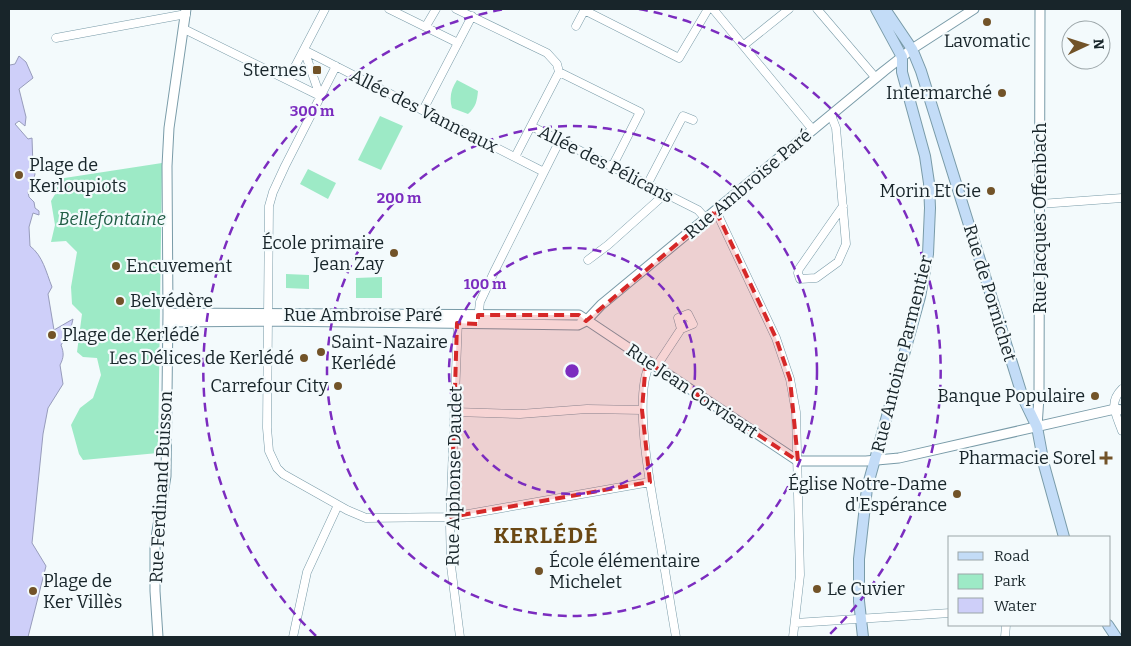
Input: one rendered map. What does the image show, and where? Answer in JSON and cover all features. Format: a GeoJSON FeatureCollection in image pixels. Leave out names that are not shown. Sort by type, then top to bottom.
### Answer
{"type":"FeatureCollection","features":[{"type":"Feature","properties":{"kind":"main road","name":"Rue de Pornichet"},"geometry":{"type":"LineString","coordinates":[[881,12],[912,49],[1023,398],[1036,427],[1044,465],[1064,536]]}},
{"type":"Feature","properties":{"kind":"main road","name":"Rue Antoine Parmentier"},"geometry":{"type":"LineString","coordinates":[[863,637],[859,601],[861,536],[867,488],[920,297],[930,237],[929,183],[920,134],[902,72],[902,57],[881,12]]}},
{"type":"Feature","properties":{"kind":"main road"},"geometry":{"type":"LineString","coordinates":[[1109,626],[1116,637]]}},
{"type":"Feature","properties":{"kind":"street"},"geometry":{"type":"LineString","coordinates":[[288,80],[325,9]]}},
{"type":"Feature","properties":{"kind":"street"},"geometry":{"type":"LineString","coordinates":[[389,9],[458,43]]}},
{"type":"Feature","properties":{"kind":"street"},"geometry":{"type":"LineString","coordinates":[[426,26],[436,9]]}},
{"type":"Feature","properties":{"kind":"street"},"geometry":{"type":"LineString","coordinates":[[456,9],[547,53],[558,64],[559,72],[515,157]]}},
{"type":"Feature","properties":{"kind":"street"},"geometry":{"type":"LineString","coordinates":[[576,26],[585,9],[679,58],[708,9]]}},
{"type":"Feature","properties":{"kind":"street"},"geometry":{"type":"LineString","coordinates":[[713,9],[813,130]]}},
{"type":"Feature","properties":{"kind":"street"},"geometry":{"type":"LineString","coordinates":[[744,45],[789,9]]}},
{"type":"Feature","properties":{"kind":"street"},"geometry":{"type":"LineString","coordinates":[[817,9],[875,77]]}},
{"type":"Feature","properties":{"kind":"street","name":"Rue Ambroise Paré"},"geometry":{"type":"LineString","coordinates":[[168,318],[478,320],[579,316],[586,321],[601,305],[831,116],[875,77],[912,49],[974,9]]}},
{"type":"Feature","properties":{"kind":"street","name":"Rue Jacques Offenbach"},"geometry":{"type":"LineString","coordinates":[[1036,427],[1039,397],[1040,9]]}},
{"type":"Feature","properties":{"kind":"street"},"geometry":{"type":"LineString","coordinates":[[56,38],[186,11]]}},
{"type":"Feature","properties":{"kind":"street","name":"Rue Ferdinand Buisson"},"geometry":{"type":"LineString","coordinates":[[158,637],[155,591],[155,544],[166,476],[167,166],[169,128],[186,11]]}},
{"type":"Feature","properties":{"kind":"street"},"geometry":{"type":"LineString","coordinates":[[423,110],[472,16]]}},
{"type":"Feature","properties":{"kind":"street"},"geometry":{"type":"LineString","coordinates":[[184,29],[320,96]]}},
{"type":"Feature","properties":{"kind":"street"},"geometry":{"type":"LineString","coordinates":[[304,50],[320,96]]}},
{"type":"Feature","properties":{"kind":"street","name":"Allée des Vanneaux"},"geometry":{"type":"LineString","coordinates":[[304,50],[544,172]]}},
{"type":"Feature","properties":{"kind":"street"},"geometry":{"type":"LineString","coordinates":[[336,66],[273,192],[269,216],[267,414],[269,451],[277,468],[283,474],[338,505],[366,518],[451,517],[650,482]]}},
{"type":"Feature","properties":{"kind":"street"},"geometry":{"type":"LineString","coordinates":[[559,72],[640,112],[612,167]]}},
{"type":"Feature","properties":{"kind":"street"},"geometry":{"type":"LineString","coordinates":[[647,185],[684,116],[693,120]]}},
{"type":"Feature","properties":{"kind":"street"},"geometry":{"type":"LineString","coordinates":[[831,116],[836,128],[843,206],[846,244],[838,262],[816,278],[800,279],[799,269],[843,206]]}},
{"type":"Feature","properties":{"kind":"street","name":"Allée des Pélicans"},"geometry":{"type":"LineString","coordinates":[[531,126],[698,210],[706,219]]}},
{"type":"Feature","properties":{"kind":"street"},"geometry":{"type":"LineString","coordinates":[[478,320],[480,302],[560,140]]}},
{"type":"Feature","properties":{"kind":"street"},"geometry":{"type":"LineString","coordinates":[[588,260],[608,245],[665,194]]}},
{"type":"Feature","properties":{"kind":"street"},"geometry":{"type":"LineString","coordinates":[[1040,204],[1122,198]]}},
{"type":"Feature","properties":{"kind":"street"},"geometry":{"type":"LineString","coordinates":[[716,211],[773,331],[790,379],[796,412],[800,575],[793,637]]}},
{"type":"Feature","properties":{"kind":"street","name":"Rue Alphonse Daudet"},"geometry":{"type":"LineString","coordinates":[[458,319],[451,566],[460,637]]}},
{"type":"Feature","properties":{"kind":"street","name":"Rue Jean Corvisart"},"geometry":{"type":"LineString","coordinates":[[586,321],[798,461]]}},
{"type":"Feature","properties":{"kind":"street"},"geometry":{"type":"LineString","coordinates":[[676,637],[650,482],[642,410],[644,376],[681,329]]}},
{"type":"Feature","properties":{"kind":"street"},"geometry":{"type":"LineString","coordinates":[[1122,389],[1115,396],[1114,403],[1118,410],[1122,431]]}},
{"type":"Feature","properties":{"kind":"street"},"geometry":{"type":"LineString","coordinates":[[455,412],[520,414],[587,409],[642,410]]}},
{"type":"Feature","properties":{"kind":"street"},"geometry":{"type":"LineString","coordinates":[[798,461],[875,461],[898,458],[1118,410]]}},
{"type":"Feature","properties":{"kind":"street"},"geometry":{"type":"LineString","coordinates":[[294,637],[307,572],[338,505]]}},
{"type":"Feature","properties":{"kind":"street"},"geometry":{"type":"LineString","coordinates":[[795,623],[948,613]]}},
{"type":"Feature","properties":{"kind":"highlighted area"},"geometry":{"type":"Polygon","coordinates":[[[716,211],[776,338],[790,379],[798,461],[646,361],[642,410],[650,482],[451,517],[457,323],[478,324],[478,315],[579,315],[586,321],[716,211]]]}},
{"type":"Feature","properties":{"kind":"green space"},"geometry":{"type":"Polygon","coordinates":[[[457,80],[478,91],[476,104],[468,114],[452,108],[451,94],[457,80]]]}},
{"type":"Feature","properties":{"kind":"green space"},"geometry":{"type":"Polygon","coordinates":[[[380,116],[403,126],[381,170],[358,160],[380,116]]]}},
{"type":"Feature","properties":{"kind":"green space","name":"Bellefontaine"},"geometry":{"type":"Polygon","coordinates":[[[162,163],[158,453],[83,460],[79,454],[71,425],[80,408],[93,398],[101,375],[97,358],[83,357],[77,352],[82,314],[72,304],[71,287],[77,252],[66,241],[51,242],[55,225],[51,201],[57,191],[58,179],[162,163]]]}},
{"type":"Feature","properties":{"kind":"green space"},"geometry":{"type":"Polygon","coordinates":[[[308,169],[336,183],[328,199],[300,184],[308,169]]]}},
{"type":"Feature","properties":{"kind":"green space"},"geometry":{"type":"Polygon","coordinates":[[[286,274],[309,275],[309,289],[286,288],[286,274]]]}},
{"type":"Feature","properties":{"kind":"green space"},"geometry":{"type":"Polygon","coordinates":[[[382,277],[382,298],[356,298],[356,278],[382,277]]]}},
{"type":"Feature","properties":{"kind":"water"},"geometry":{"type":"Polygon","coordinates":[[[19,56],[26,62],[33,78],[19,89],[26,117],[25,126],[19,121],[15,124],[28,139],[32,138],[35,174],[28,192],[35,208],[39,211],[39,215],[33,213],[29,227],[30,246],[41,259],[52,287],[48,294],[54,330],[73,319],[70,332],[61,345],[63,355],[60,365],[63,384],[48,408],[43,434],[32,543],[46,566],[28,637],[9,637],[9,64],[15,64],[19,56]]]}},
{"type":"Feature","properties":{"kind":"place","name":"Lavomatic"},"geometry":{"type":"Point","coordinates":[987,22]}},
{"type":"Feature","properties":{"kind":"place","name":"Sternes"},"geometry":{"type":"Point","coordinates":[317,70]}},
{"type":"Feature","properties":{"kind":"place","name":"Intermarché"},"geometry":{"type":"Point","coordinates":[1002,93]}},
{"type":"Feature","properties":{"kind":"place","name":"Plage de Kerloupiots"},"geometry":{"type":"Point","coordinates":[19,175]}},
{"type":"Feature","properties":{"kind":"place","name":"Morin Et Cie"},"geometry":{"type":"Point","coordinates":[991,191]}},
{"type":"Feature","properties":{"kind":"place","name":"École primaire Jean Zay"},"geometry":{"type":"Point","coordinates":[394,253]}},
{"type":"Feature","properties":{"kind":"place","name":"Encuvement"},"geometry":{"type":"Point","coordinates":[116,266]}},
{"type":"Feature","properties":{"kind":"place","name":"Belvédère"},"geometry":{"type":"Point","coordinates":[120,301]}},
{"type":"Feature","properties":{"kind":"place","name":"Plage de Kerlédé"},"geometry":{"type":"Point","coordinates":[52,335]}},
{"type":"Feature","properties":{"kind":"place","name":"Saint-Nazaire Kerlédé"},"geometry":{"type":"Point","coordinates":[321,352]}},
{"type":"Feature","properties":{"kind":"place","name":"Les Délices de Kerlédé"},"geometry":{"type":"Point","coordinates":[304,358]}},
{"type":"Feature","properties":{"kind":"place","name":"Carrefour City"},"geometry":{"type":"Point","coordinates":[338,386]}},
{"type":"Feature","properties":{"kind":"place","name":"Banque Populaire"},"geometry":{"type":"Point","coordinates":[1095,396]}},
{"type":"Feature","properties":{"kind":"place","name":"Pharmacie Sorel"},"geometry":{"type":"Point","coordinates":[1106,458]}},
{"type":"Feature","properties":{"kind":"place","name":"Église Notre-Dame d'Espérance"},"geometry":{"type":"Point","coordinates":[957,494]}},
{"type":"Feature","properties":{"kind":"place","name":"École élémentaire Michelet"},"geometry":{"type":"Point","coordinates":[539,571]}},
{"type":"Feature","properties":{"kind":"place","name":"Le Cuvier"},"geometry":{"type":"Point","coordinates":[817,589]}},
{"type":"Feature","properties":{"kind":"place","name":"Plage de Ker Villès"},"geometry":{"type":"Point","coordinates":[33,591]}},
{"type":"Feature","properties":{"kind":"district","name":"KERLÉDÉ"},"geometry":{"type":"Point","coordinates":[546,535]}}]}
